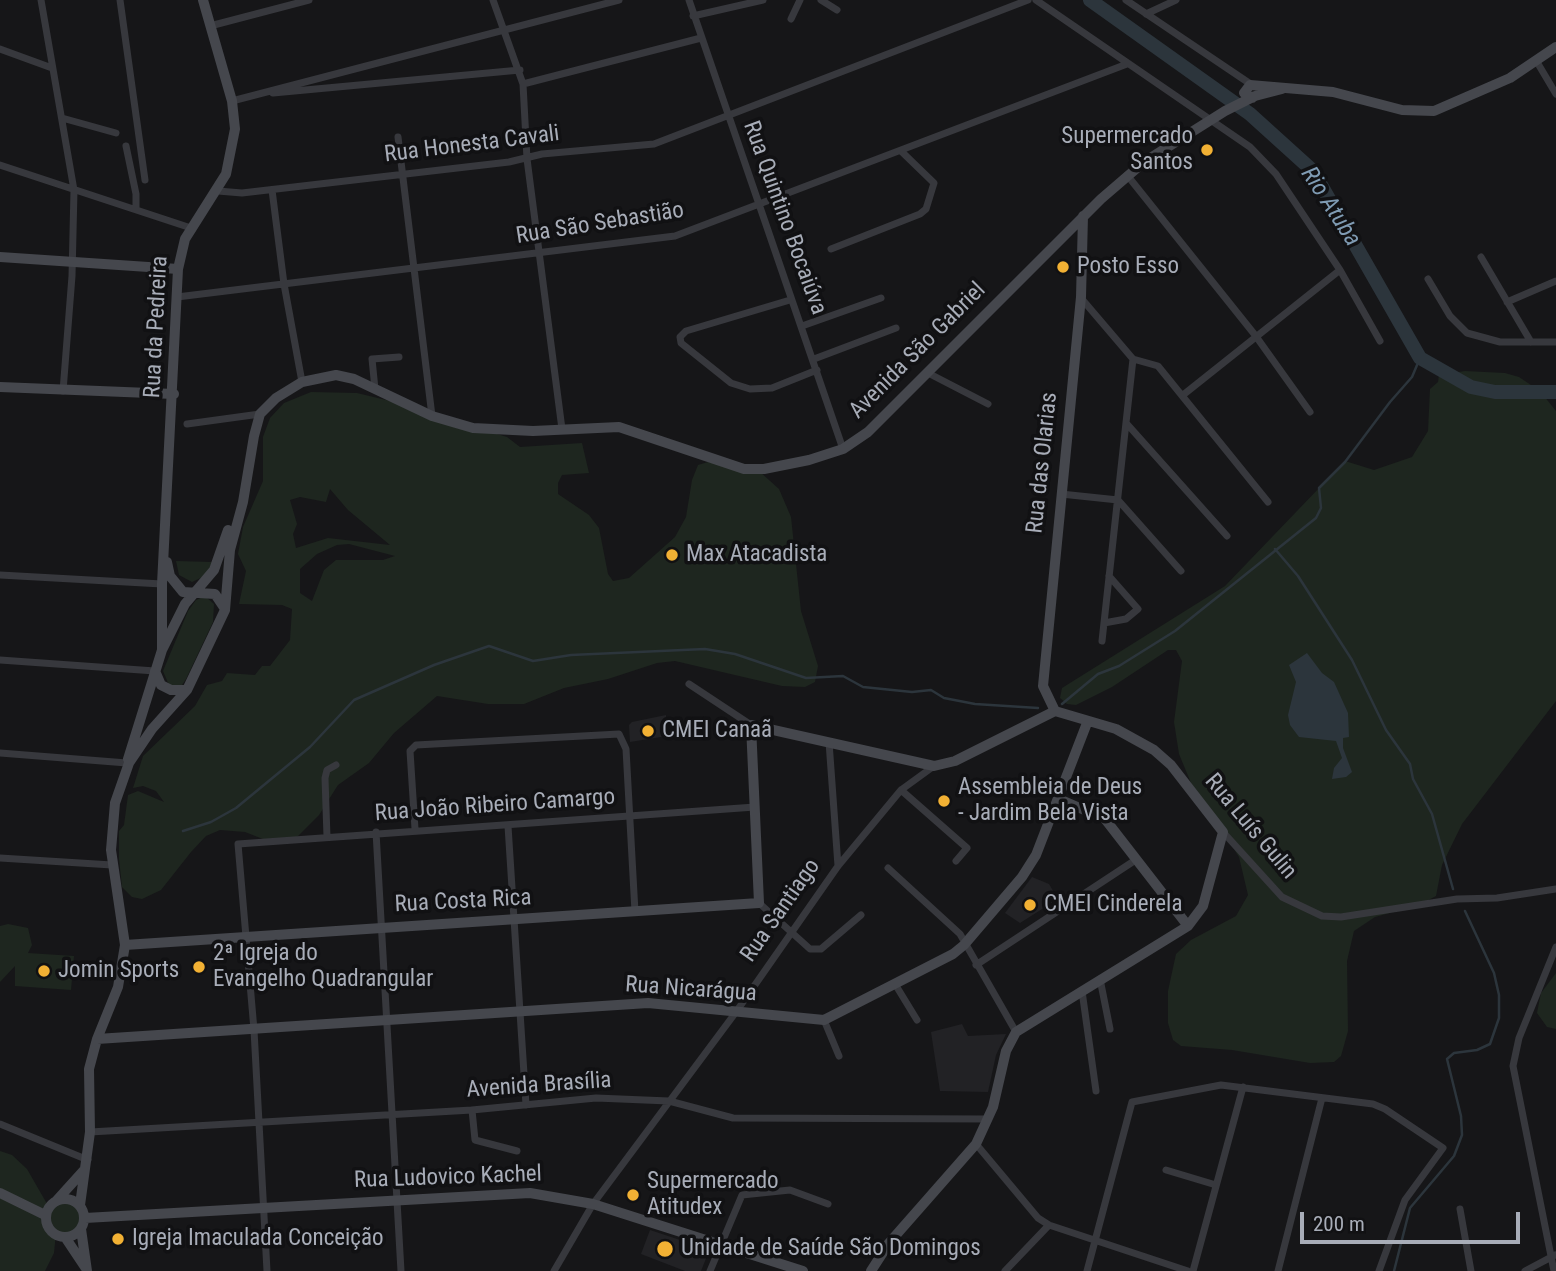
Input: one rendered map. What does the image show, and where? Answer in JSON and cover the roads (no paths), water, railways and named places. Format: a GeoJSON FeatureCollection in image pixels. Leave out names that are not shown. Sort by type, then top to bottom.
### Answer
{"type":"FeatureCollection","features":[{"type":"Feature","properties":{"kind":"main road","name":"Rua da Pedreira"},"geometry":{"type":"LineString","coordinates":[[162,650],[162,584],[174,394],[178,269],[181,250],[191,228],[218,191],[234,146],[232,101],[203,0]]}},
{"type":"Feature","properties":{"kind":"main road"},"geometry":{"type":"LineString","coordinates":[[1250,91],[1282,89],[1333,92],[1402,110],[1425,112],[1474,96],[1519,68],[1537,62],[1556,47]]}},
{"type":"Feature","properties":{"kind":"main road","name":"Avenida São Gabriel"},"geometry":{"type":"LineString","coordinates":[[260,414],[287,389],[302,382],[336,375],[354,379],[432,416],[472,428],[533,432],[619,427],[744,469],[786,465],[843,449],[868,432],[1127,175],[1177,139],[1238,104],[1250,91]]}},
{"type":"Feature","properties":{"kind":"main road","name":"Rua das Olarias"},"geometry":{"type":"LineString","coordinates":[[1055,711],[1043,686],[1081,297],[1083,216]]}},
{"type":"Feature","properties":{"kind":"main road"},"geometry":{"type":"LineString","coordinates":[[0,257],[178,269]]}},
{"type":"Feature","properties":{"kind":"main road"},"geometry":{"type":"LineString","coordinates":[[0,387],[174,394]]}},
{"type":"Feature","properties":{"kind":"main road"},"geometry":{"type":"LineString","coordinates":[[126,768],[152,729],[187,690],[225,610],[230,550],[260,414]]}},
{"type":"Feature","properties":{"kind":"main road"},"geometry":{"type":"LineString","coordinates":[[87,1271],[79,1205],[90,1132],[89,1069],[97,1039],[118,987],[125,945],[112,865],[113,821],[126,768],[162,650],[189,593],[214,570],[246,485]]}},
{"type":"Feature","properties":{"kind":"main road","name":"Rua da Pedreira"},"geometry":{"type":"LineString","coordinates":[[166,549],[170,576],[189,593]]}},
{"type":"Feature","properties":{"kind":"main road"},"geometry":{"type":"LineString","coordinates":[[162,584],[189,593],[215,594],[220,598],[225,610]]}},
{"type":"Feature","properties":{"kind":"main road"},"geometry":{"type":"LineString","coordinates":[[155,671],[161,685],[171,690],[187,690]]}},
{"type":"Feature","properties":{"kind":"main road","name":"Rua Luís Gulin"},"geometry":{"type":"LineString","coordinates":[[1055,711],[1087,723],[1115,729],[1154,750],[1171,765],[1223,832]]}},
{"type":"Feature","properties":{"kind":"main road","name":"Rua Santiago"},"geometry":{"type":"LineString","coordinates":[[934,766],[955,761],[1055,711]]}},
{"type":"Feature","properties":{"kind":"main road","name":"Rua Nicarágua"},"geometry":{"type":"LineString","coordinates":[[97,1039],[648,1003],[809,1021],[824,1020],[964,945],[1022,877],[1035,855],[1087,723]]}},
{"type":"Feature","properties":{"kind":"main road"},"geometry":{"type":"LineString","coordinates":[[759,903],[751,724],[934,766]]}},
{"type":"Feature","properties":{"kind":"main road"},"geometry":{"type":"LineString","coordinates":[[1059,799],[1105,819],[1188,926]]}},
{"type":"Feature","properties":{"kind":"main road"},"geometry":{"type":"LineString","coordinates":[[872,1271],[889,1242],[976,1144],[988,1119],[1006,1051],[1016,1032],[1188,926],[1203,906],[1223,832]]}},
{"type":"Feature","properties":{"kind":"main road","name":"Rua Costa Rica"},"geometry":{"type":"LineString","coordinates":[[125,945],[759,903]]}},
{"type":"Feature","properties":{"kind":"main road"},"geometry":{"type":"LineString","coordinates":[[87,1163],[46,1215],[48,1228],[65,1237],[87,1271]]}},
{"type":"Feature","properties":{"kind":"main road"},"geometry":{"type":"LineString","coordinates":[[0,1193],[46,1215]]}},
{"type":"Feature","properties":{"kind":"main road","name":"Rua Ludovico Kachel"},"geometry":{"type":"LineString","coordinates":[[83,1224],[263,1207],[530,1193],[593,1203],[803,1271]]}},
{"type":"Feature","properties":{"kind":"main road"},"geometry":{"type":"LineString","coordinates":[[23,1202],[73,1200],[79,1205]]}},
{"type":"Feature","properties":{"kind":"main road"},"geometry":{"type":"LineString","coordinates":[[65,1237],[83,1224]]}},
{"type":"Feature","properties":{"kind":"street"},"geometry":{"type":"LineString","coordinates":[[41,0],[74,190],[63,391]]}},
{"type":"Feature","properties":{"kind":"street"},"geometry":{"type":"LineString","coordinates":[[120,0],[145,180]]}},
{"type":"Feature","properties":{"kind":"street"},"geometry":{"type":"LineString","coordinates":[[210,26],[309,0]]}},
{"type":"Feature","properties":{"kind":"street"},"geometry":{"type":"LineString","coordinates":[[494,0],[502,30],[520,70],[523,84],[527,159],[562,429]]}},
{"type":"Feature","properties":{"kind":"street"},"geometry":{"type":"LineString","coordinates":[[232,101],[311,78],[619,0]]}},
{"type":"Feature","properties":{"kind":"street","name":"Rua Quintino Bocaiúva"},"geometry":{"type":"LineString","coordinates":[[689,0],[726,115],[790,300],[814,359],[843,449]]}},
{"type":"Feature","properties":{"kind":"street"},"geometry":{"type":"LineString","coordinates":[[694,16],[763,0]]}},
{"type":"Feature","properties":{"kind":"street"},"geometry":{"type":"LineString","coordinates":[[790,19],[800,0]]}},
{"type":"Feature","properties":{"kind":"street"},"geometry":{"type":"LineString","coordinates":[[821,0],[837,10]]}},
{"type":"Feature","properties":{"kind":"street","name":"Rua Honesta Cavali"},"geometry":{"type":"LineString","coordinates":[[218,191],[242,193],[272,190],[527,159],[542,154],[654,144],[1028,0]]}},
{"type":"Feature","properties":{"kind":"street"},"geometry":{"type":"LineString","coordinates":[[1037,0],[1127,64],[1212,118],[1250,147],[1276,174],[1340,270],[1380,341]]}},
{"type":"Feature","properties":{"kind":"street"},"geometry":{"type":"LineString","coordinates":[[1125,0],[1230,72],[1250,91]]}},
{"type":"Feature","properties":{"kind":"street"},"geometry":{"type":"LineString","coordinates":[[1146,14],[1176,0]]}},
{"type":"Feature","properties":{"kind":"street"},"geometry":{"type":"LineString","coordinates":[[523,84],[701,38]]}},
{"type":"Feature","properties":{"kind":"street"},"geometry":{"type":"LineString","coordinates":[[0,49],[52,68]]}},
{"type":"Feature","properties":{"kind":"street"},"geometry":{"type":"LineString","coordinates":[[1537,62],[1556,94]]}},
{"type":"Feature","properties":{"kind":"street","name":"Rua São Sebastião"},"geometry":{"type":"LineString","coordinates":[[177,297],[675,236],[1127,64]]}},
{"type":"Feature","properties":{"kind":"street"},"geometry":{"type":"LineString","coordinates":[[262,94],[520,70]]}},
{"type":"Feature","properties":{"kind":"street"},"geometry":{"type":"LineString","coordinates":[[62,118],[116,133]]}},
{"type":"Feature","properties":{"kind":"street"},"geometry":{"type":"LineString","coordinates":[[398,136],[432,416]]}},
{"type":"Feature","properties":{"kind":"street"},"geometry":{"type":"LineString","coordinates":[[126,146],[136,194],[136,208]]}},
{"type":"Feature","properties":{"kind":"street"},"geometry":{"type":"LineString","coordinates":[[831,249],[926,209],[934,183],[901,151]]}},
{"type":"Feature","properties":{"kind":"street"},"geometry":{"type":"LineString","coordinates":[[0,164],[191,228]]}},
{"type":"Feature","properties":{"kind":"street"},"geometry":{"type":"LineString","coordinates":[[1127,175],[1255,335],[1310,412]]}},
{"type":"Feature","properties":{"kind":"street"},"geometry":{"type":"LineString","coordinates":[[272,190],[284,284],[302,382]]}},
{"type":"Feature","properties":{"kind":"street"},"geometry":{"type":"LineString","coordinates":[[1481,257],[1531,342]]}},
{"type":"Feature","properties":{"kind":"street"},"geometry":{"type":"LineString","coordinates":[[1183,396],[1255,335],[1340,270]]}},
{"type":"Feature","properties":{"kind":"street"},"geometry":{"type":"LineString","coordinates":[[1428,279],[1450,316],[1468,333],[1489,341],[1554,341]]}},
{"type":"Feature","properties":{"kind":"street"},"geometry":{"type":"LineString","coordinates":[[1507,302],[1556,281]]}},
{"type":"Feature","properties":{"kind":"street"},"geometry":{"type":"LineString","coordinates":[[1081,297],[1133,359],[1158,366],[1268,502]]}},
{"type":"Feature","properties":{"kind":"street"},"geometry":{"type":"LineString","coordinates":[[802,326],[881,298]]}},
{"type":"Feature","properties":{"kind":"street"},"geometry":{"type":"LineString","coordinates":[[790,300],[686,331],[680,337],[681,343],[731,383],[750,389],[772,388],[817,370]]}},
{"type":"Feature","properties":{"kind":"street"},"geometry":{"type":"LineString","coordinates":[[814,359],[895,328]]}},
{"type":"Feature","properties":{"kind":"street"},"geometry":{"type":"LineString","coordinates":[[375,389],[372,359],[399,357]]}},
{"type":"Feature","properties":{"kind":"street"},"geometry":{"type":"LineString","coordinates":[[1102,641],[1133,359]]}},
{"type":"Feature","properties":{"kind":"street"},"geometry":{"type":"LineString","coordinates":[[928,373],[988,404]]}},
{"type":"Feature","properties":{"kind":"street"},"geometry":{"type":"LineString","coordinates":[[187,424],[260,414]]}},
{"type":"Feature","properties":{"kind":"street"},"geometry":{"type":"LineString","coordinates":[[1127,424],[1227,536]]}},
{"type":"Feature","properties":{"kind":"street"},"geometry":{"type":"LineString","coordinates":[[1061,494],[1118,500],[1181,571]]}},
{"type":"Feature","properties":{"kind":"street"},"geometry":{"type":"LineString","coordinates":[[0,575],[162,584]]}},
{"type":"Feature","properties":{"kind":"street"},"geometry":{"type":"LineString","coordinates":[[1104,623],[1126,619],[1138,609],[1109,576]]}},
{"type":"Feature","properties":{"kind":"street"},"geometry":{"type":"LineString","coordinates":[[0,660],[155,671]]}},
{"type":"Feature","properties":{"kind":"street"},"geometry":{"type":"LineString","coordinates":[[689,684],[751,724]]}},
{"type":"Feature","properties":{"kind":"street"},"geometry":{"type":"LineString","coordinates":[[415,829],[410,751],[416,745],[619,734],[626,749],[635,912]]}},
{"type":"Feature","properties":{"kind":"street"},"geometry":{"type":"LineString","coordinates":[[829,741],[838,866]]}},
{"type":"Feature","properties":{"kind":"street"},"geometry":{"type":"LineString","coordinates":[[0,753],[126,768]]}},
{"type":"Feature","properties":{"kind":"street"},"geometry":{"type":"LineString","coordinates":[[327,836],[325,778],[327,771],[335,765]]}},
{"type":"Feature","properties":{"kind":"street","name":"Rua Santiago"},"geometry":{"type":"LineString","coordinates":[[554,1271],[593,1203],[736,1012],[838,866],[901,790],[934,766]]}},
{"type":"Feature","properties":{"kind":"street"},"geometry":{"type":"LineString","coordinates":[[901,790],[967,848],[956,862]]}},
{"type":"Feature","properties":{"kind":"street","name":"Rua João Ribeiro Camargo"},"geometry":{"type":"LineString","coordinates":[[246,939],[237,844],[415,829],[755,807]]}},
{"type":"Feature","properties":{"kind":"street"},"geometry":{"type":"LineString","coordinates":[[508,825],[526,1105]]}},
{"type":"Feature","properties":{"kind":"street"},"geometry":{"type":"LineString","coordinates":[[376,832],[401,1271]]}},
{"type":"Feature","properties":{"kind":"street","name":"Rua Luís Gulin"},"geometry":{"type":"LineString","coordinates":[[1223,832],[1282,897],[1322,916],[1341,917],[1457,899],[1497,898],[1556,889]]}},
{"type":"Feature","properties":{"kind":"street"},"geometry":{"type":"LineString","coordinates":[[0,858],[112,865]]}},
{"type":"Feature","properties":{"kind":"street"},"geometry":{"type":"LineString","coordinates":[[976,965],[1137,859]]}},
{"type":"Feature","properties":{"kind":"street"},"geometry":{"type":"LineString","coordinates":[[888,868],[960,934],[1016,1032]]}},
{"type":"Feature","properties":{"kind":"street"},"geometry":{"type":"LineString","coordinates":[[759,903],[810,949],[821,949],[861,915]]}},
{"type":"Feature","properties":{"kind":"street"},"geometry":{"type":"LineString","coordinates":[[246,939],[254,1030],[267,1271]]}},
{"type":"Feature","properties":{"kind":"street"},"geometry":{"type":"LineString","coordinates":[[1554,1271],[1554,1256],[1513,1066],[1519,1038],[1556,947]]}},
{"type":"Feature","properties":{"kind":"street"},"geometry":{"type":"LineString","coordinates":[[1100,979],[1110,1029]]}},
{"type":"Feature","properties":{"kind":"street"},"geometry":{"type":"LineString","coordinates":[[895,984],[917,1020]]}},
{"type":"Feature","properties":{"kind":"street"},"geometry":{"type":"LineString","coordinates":[[1082,990],[1097,1091]]}},
{"type":"Feature","properties":{"kind":"street"},"geometry":{"type":"LineString","coordinates":[[824,1020],[839,1056]]}},
{"type":"Feature","properties":{"kind":"street"},"geometry":{"type":"LineString","coordinates":[[1087,1271],[1132,1102],[1221,1085],[1385,1109],[1443,1148],[1405,1200],[1378,1271]]}},
{"type":"Feature","properties":{"kind":"street"},"geometry":{"type":"LineString","coordinates":[[976,1144],[1038,1218],[1049,1225],[1190,1271],[1242,1087]]}},
{"type":"Feature","properties":{"kind":"street","name":"Avenida Brasília"},"geometry":{"type":"LineString","coordinates":[[90,1132],[472,1110],[596,1098],[669,1101],[733,1118],[988,1119]]}},
{"type":"Feature","properties":{"kind":"street"},"geometry":{"type":"LineString","coordinates":[[1278,1271],[1322,1098]]}},
{"type":"Feature","properties":{"kind":"street"},"geometry":{"type":"LineString","coordinates":[[472,1110],[475,1140],[517,1151]]}},
{"type":"Feature","properties":{"kind":"street"},"geometry":{"type":"LineString","coordinates":[[0,1124],[87,1163]]}},
{"type":"Feature","properties":{"kind":"street"},"geometry":{"type":"LineString","coordinates":[[1166,1170],[1216,1185]]}},
{"type":"Feature","properties":{"kind":"street"},"geometry":{"type":"LineString","coordinates":[[710,1271],[742,1195],[790,1190],[828,1204]]}},
{"type":"Feature","properties":{"kind":"street"},"geometry":{"type":"LineString","coordinates":[[1460,1209],[1471,1271]]}},
{"type":"Feature","properties":{"kind":"street"},"geometry":{"type":"LineString","coordinates":[[1005,1271],[1049,1225]]}},
{"type":"Feature","properties":{"kind":"street"},"geometry":{"type":"LineString","coordinates":[[1525,1271],[1554,1256]]}},
{"type":"Feature","properties":{"kind":"waterway","name":"Rio Atuba"},"geometry":{"type":"LineString","coordinates":[[1090,0],[1250,114],[1313,171],[1420,358],[1471,387],[1495,392],[1556,392]]}},
{"type":"Feature","properties":{"kind":"waterway"},"geometry":{"type":"LineString","coordinates":[[1062,704],[1098,674],[1119,666],[1175,631],[1316,518],[1321,508],[1319,488],[1345,462],[1412,377],[1420,358]]}},
{"type":"Feature","properties":{"kind":"waterway"},"geometry":{"type":"LineString","coordinates":[[1275,549],[1298,576],[1352,660],[1386,730],[1410,764],[1413,779],[1432,814],[1453,889]]}},
{"type":"Feature","properties":{"kind":"waterway"},"geometry":{"type":"LineString","coordinates":[[183,831],[211,822],[236,808],[310,747],[354,700],[434,665],[489,646],[533,661],[571,655],[705,649],[735,654],[806,678],[843,676],[863,687],[912,692],[931,690],[944,698],[975,704],[1038,708]]}},
{"type":"Feature","properties":{"kind":"waterway"},"geometry":{"type":"LineString","coordinates":[[1394,1271],[1410,1208],[1454,1156],[1462,1135],[1461,1116],[1447,1059],[1454,1053],[1477,1050],[1490,1044],[1499,1018],[1499,995],[1494,973],[1465,911]]}},
{"type":"Feature","properties":{"kind":"place","name":"Supermercado Santos"},"geometry":{"type":"Point","coordinates":[1207,150]}},
{"type":"Feature","properties":{"kind":"place","name":"Posto Esso"},"geometry":{"type":"Point","coordinates":[1063,267]}},
{"type":"Feature","properties":{"kind":"place","name":"Max Atacadista"},"geometry":{"type":"Point","coordinates":[672,555]}},
{"type":"Feature","properties":{"kind":"place","name":"CMEI Canaã"},"geometry":{"type":"Point","coordinates":[648,731]}},
{"type":"Feature","properties":{"kind":"place","name":"Assembleia de Deus - Jardim Bela Vista"},"geometry":{"type":"Point","coordinates":[944,801]}},
{"type":"Feature","properties":{"kind":"place","name":"CMEI Cinderela"},"geometry":{"type":"Point","coordinates":[1030,905]}},
{"type":"Feature","properties":{"kind":"place","name":"2ª Igreja do Evangelho Quadrangular"},"geometry":{"type":"Point","coordinates":[199,967]}},
{"type":"Feature","properties":{"kind":"place","name":"Jomin Sports"},"geometry":{"type":"Point","coordinates":[44,971]}},
{"type":"Feature","properties":{"kind":"place","name":"Supermercado Atitudex"},"geometry":{"type":"Point","coordinates":[633,1195]}},
{"type":"Feature","properties":{"kind":"place","name":"Igreja Imaculada Conceição"},"geometry":{"type":"Point","coordinates":[118,1239]}},
{"type":"Feature","properties":{"kind":"place","name":"Unidade de Saúde São Domingos"},"geometry":{"type":"Point","coordinates":[665,1249]}}]}
